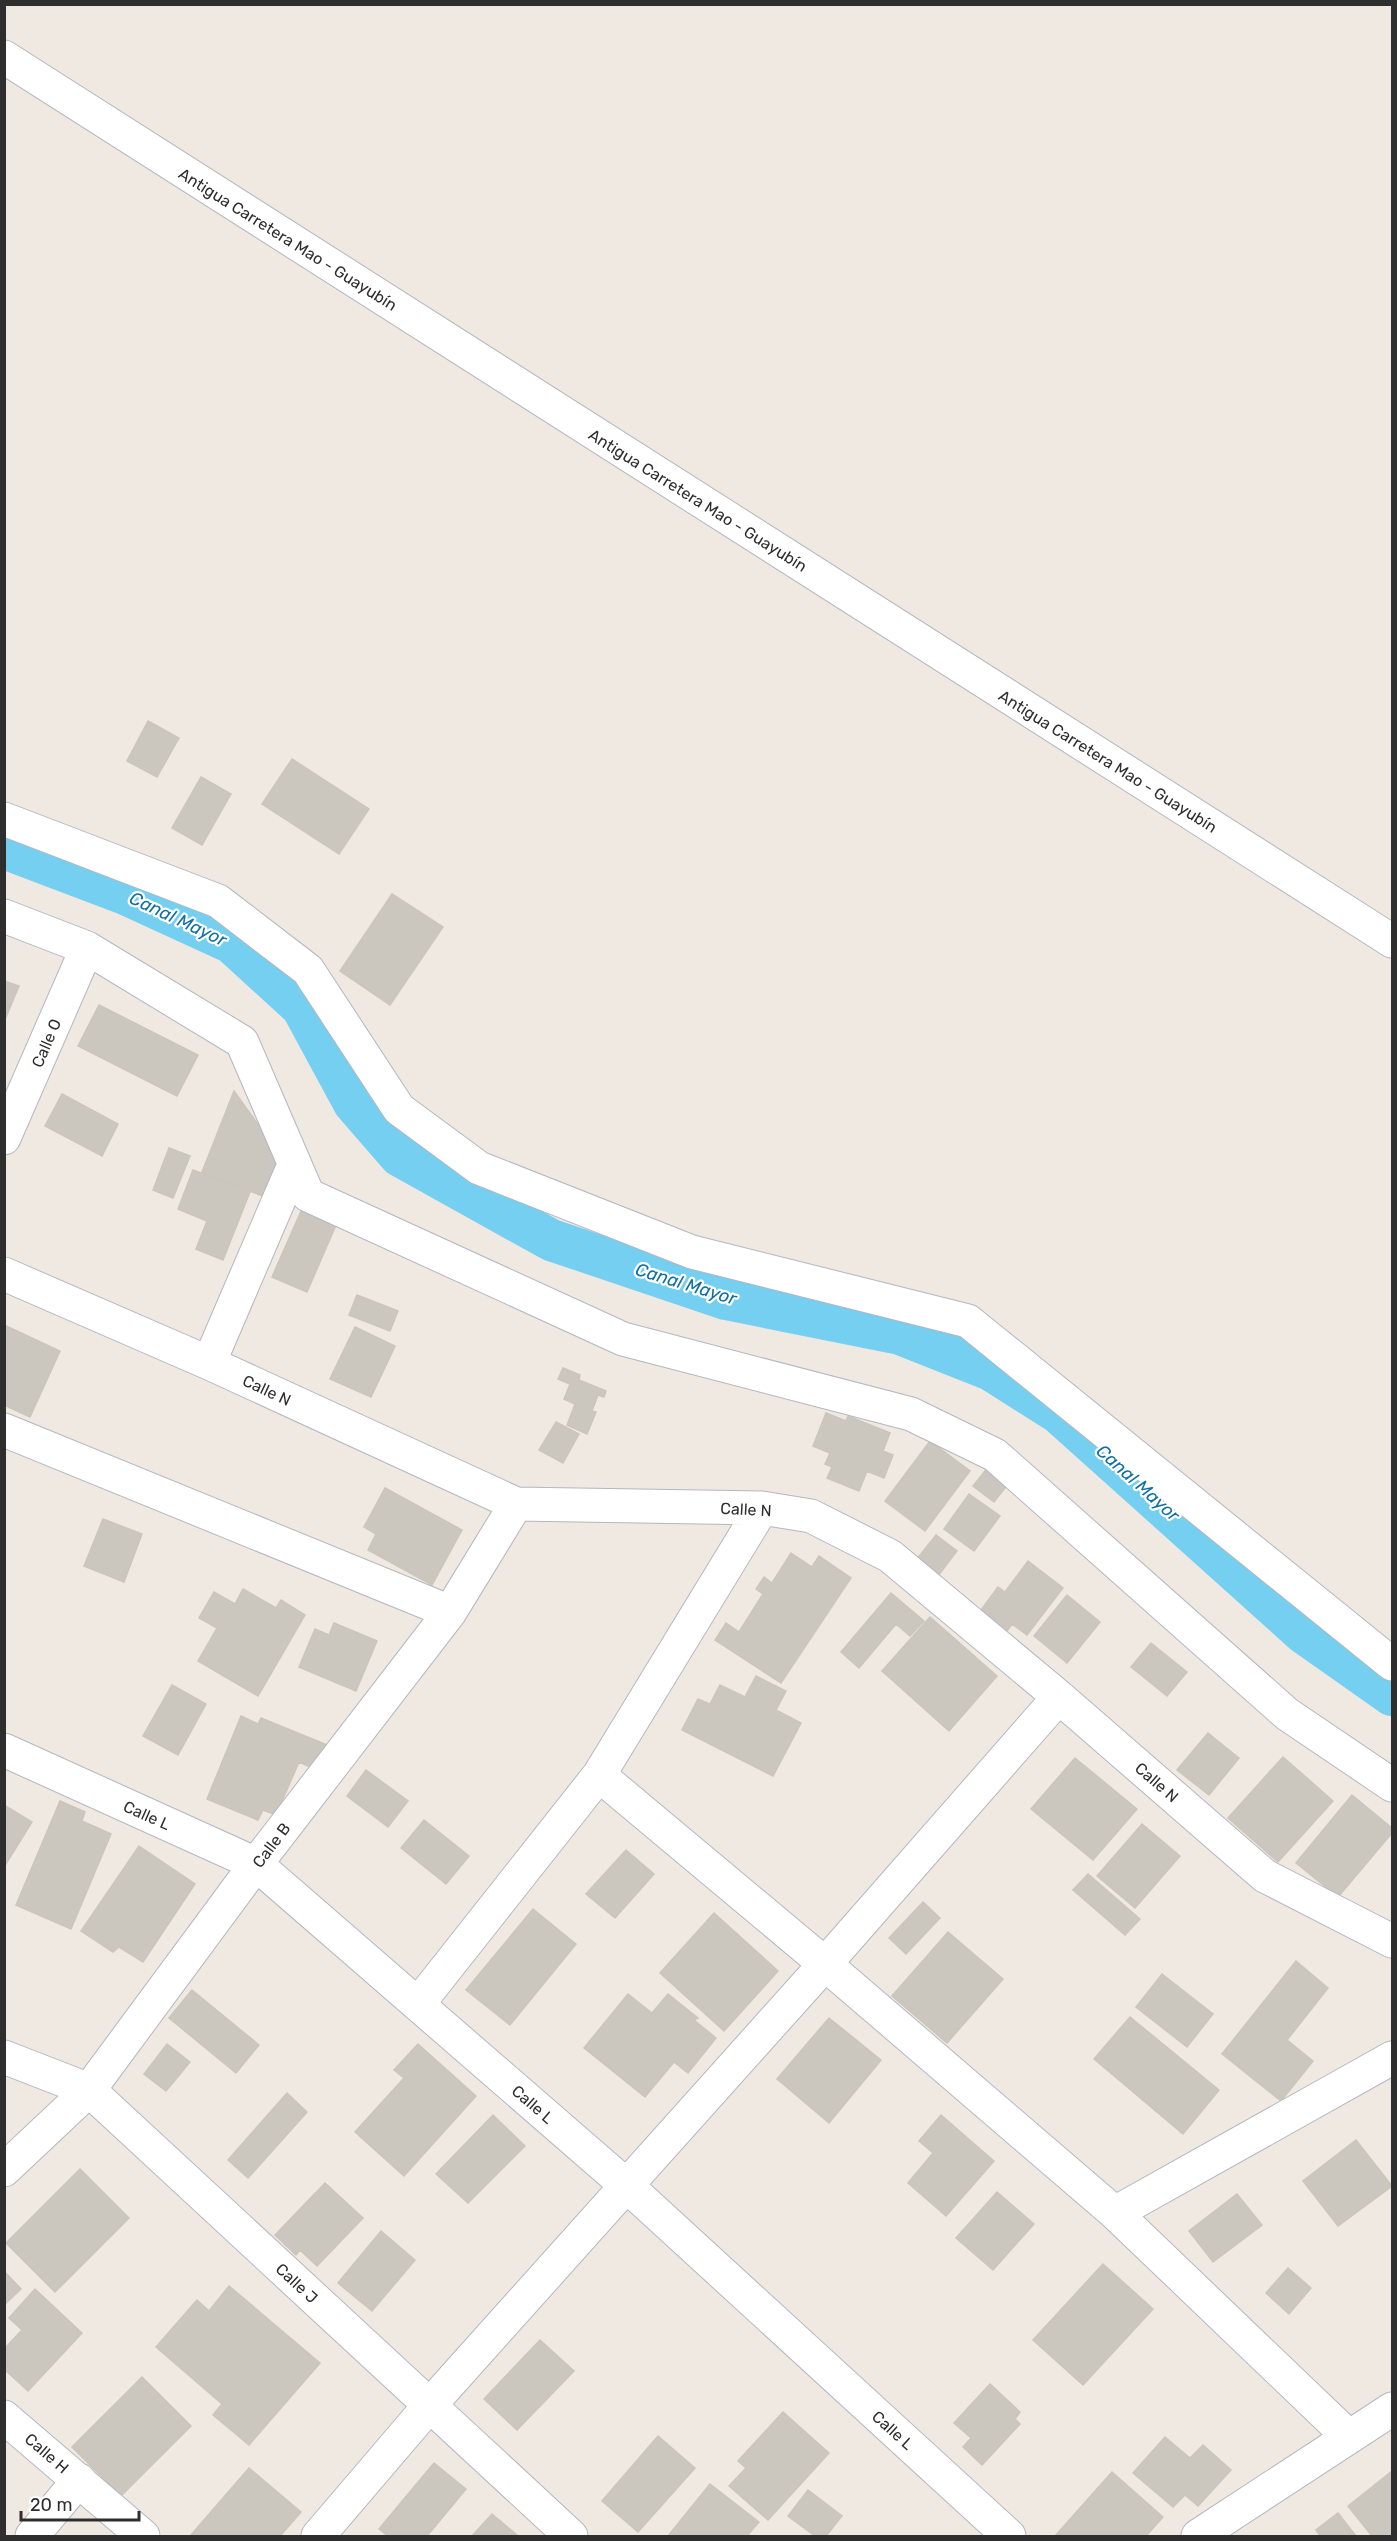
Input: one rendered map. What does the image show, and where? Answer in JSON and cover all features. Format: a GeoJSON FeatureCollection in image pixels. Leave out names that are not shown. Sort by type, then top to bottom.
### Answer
{"type":"FeatureCollection","features":[{"type":"Feature","properties":{"kind":"street","name":"Antigua Carretera Mao - Guayubín"},"geometry":{"type":"LineString","coordinates":[[4,57],[1392,941]]}},
{"type":"Feature","properties":{"kind":"street"},"geometry":{"type":"LineString","coordinates":[[4,819],[218,901],[308,970],[399,1109],[479,1168],[692,1252],[968,1321],[1392,1664]]}},
{"type":"Feature","properties":{"kind":"street"},"geometry":{"type":"LineString","coordinates":[[4,916],[87,948],[242,1042],[308,1195],[623,1339],[911,1414],[995,1455],[1287,1714],[1392,1785]]}},
{"type":"Feature","properties":{"kind":"street","name":"Calle O"},"geometry":{"type":"LineString","coordinates":[[4,1138],[87,948]]}},
{"type":"Feature","properties":{"kind":"street"},"geometry":{"type":"LineString","coordinates":[[208,1364],[294,1165]]}},
{"type":"Feature","properties":{"kind":"street","name":"Calle N"},"geometry":{"type":"LineString","coordinates":[[4,1274],[516,1504],[762,1508],[811,1516],[890,1556],[1059,1697],[1265,1876],[1392,1941]]}},
{"type":"Feature","properties":{"kind":"street"},"geometry":{"type":"LineString","coordinates":[[4,1430],[450,1612]]}},
{"type":"Feature","properties":{"kind":"street","name":"Calle B"},"geometry":{"type":"LineString","coordinates":[[4,2170],[89,2090],[256,1864],[450,1612],[516,1504]]}},
{"type":"Feature","properties":{"kind":"street"},"geometry":{"type":"LineString","coordinates":[[418,2004],[599,1775],[762,1508]]}},
{"type":"Feature","properties":{"kind":"street"},"geometry":{"type":"LineString","coordinates":[[318,2536],[429,2406],[825,1964],[1059,1697]]}},
{"type":"Feature","properties":{"kind":"street","name":"Calle L"},"geometry":{"type":"LineString","coordinates":[[4,1750],[256,1864],[627,2186],[1009,2536]]}},
{"type":"Feature","properties":{"kind":"street"},"geometry":{"type":"LineString","coordinates":[[599,1775],[825,1964],[1115,2213],[1349,2438]]}},
{"type":"Feature","properties":{"kind":"street","name":"Calle J"},"geometry":{"type":"LineString","coordinates":[[4,2057],[89,2090],[571,2536]]}},
{"type":"Feature","properties":{"kind":"street"},"geometry":{"type":"LineString","coordinates":[[1115,2213],[1392,2058]]}},
{"type":"Feature","properties":{"kind":"street"},"geometry":{"type":"LineString","coordinates":[[1198,2536],[1392,2409]]}},
{"type":"Feature","properties":{"kind":"street","name":"Calle H"},"geometry":{"type":"LineString","coordinates":[[4,2417],[143,2536]]}},
{"type":"Feature","properties":{"kind":"street"},"geometry":{"type":"LineString","coordinates":[[32,2536],[79,2481]]}},
{"type":"Feature","properties":{"kind":"building"},"geometry":{"type":"Polygon","coordinates":[[[148,721],[179,738],[157,777],[127,761],[148,721]]]}},
{"type":"Feature","properties":{"kind":"building"},"geometry":{"type":"Polygon","coordinates":[[[292,759],[369,809],[339,854],[262,804],[292,759]]]}},
{"type":"Feature","properties":{"kind":"building"},"geometry":{"type":"Polygon","coordinates":[[[201,777],[231,794],[202,845],[172,828],[201,777]]]}},
{"type":"Feature","properties":{"kind":"building"},"geometry":{"type":"Polygon","coordinates":[[[392,894],[443,927],[390,1005],[340,971],[392,894]]]}},
{"type":"Feature","properties":{"kind":"building"},"geometry":{"type":"Polygon","coordinates":[[[4,981],[19,986],[4,1022],[4,981]]]}},
{"type":"Feature","properties":{"kind":"building"},"geometry":{"type":"Polygon","coordinates":[[[99,1005],[198,1055],[177,1096],[78,1046],[99,1005]]]}},
{"type":"Feature","properties":{"kind":"building"},"geometry":{"type":"Polygon","coordinates":[[[234,1091],[281,1156],[265,1197],[202,1172],[234,1091]]]}},
{"type":"Feature","properties":{"kind":"building"},"geometry":{"type":"Polygon","coordinates":[[[62,1094],[118,1124],[102,1156],[45,1126],[62,1094]]]}},
{"type":"Feature","properties":{"kind":"building"},"geometry":{"type":"Polygon","coordinates":[[[169,1148],[190,1156],[173,1198],[153,1190],[169,1148]]]}},
{"type":"Feature","properties":{"kind":"building"},"geometry":{"type":"Polygon","coordinates":[[[193,1170],[250,1192],[223,1260],[196,1249],[207,1221],[178,1209],[193,1170]]]}},
{"type":"Feature","properties":{"kind":"building"},"geometry":{"type":"Polygon","coordinates":[[[302,1209],[336,1225],[307,1292],[272,1277],[302,1209]]]}},
{"type":"Feature","properties":{"kind":"building"},"geometry":{"type":"Polygon","coordinates":[[[357,1295],[398,1311],[390,1331],[349,1315],[357,1295]]]}},
{"type":"Feature","properties":{"kind":"building"},"geometry":{"type":"Polygon","coordinates":[[[4,1325],[60,1351],[30,1417],[4,1405],[4,1325]]]}},
{"type":"Feature","properties":{"kind":"building"},"geometry":{"type":"Polygon","coordinates":[[[355,1327],[395,1346],[371,1397],[330,1379],[355,1327]]]}},
{"type":"Feature","properties":{"kind":"building"},"geometry":{"type":"Polygon","coordinates":[[[563,1368],[580,1375],[579,1380],[606,1391],[604,1397],[598,1395],[592,1411],[596,1412],[587,1434],[567,1425],[575,1404],[564,1399],[570,1384],[558,1379],[563,1368]]]}},
{"type":"Feature","properties":{"kind":"building"},"geometry":{"type":"Polygon","coordinates":[[[826,1413],[846,1421],[848,1416],[890,1433],[883,1451],[893,1455],[884,1478],[867,1471],[859,1491],[827,1478],[832,1467],[825,1464],[830,1453],[813,1446],[826,1413]]]}},
{"type":"Feature","properties":{"kind":"building"},"geometry":{"type":"Polygon","coordinates":[[[556,1422],[579,1434],[563,1463],[539,1450],[556,1422]]]}},
{"type":"Feature","properties":{"kind":"building"},"geometry":{"type":"Polygon","coordinates":[[[930,1441],[970,1471],[925,1531],[885,1501],[930,1441]]]}},
{"type":"Feature","properties":{"kind":"building"},"geometry":{"type":"Polygon","coordinates":[[[988,1467],[1009,1483],[994,1502],[973,1486],[988,1467]]]}},
{"type":"Feature","properties":{"kind":"building"},"geometry":{"type":"Polygon","coordinates":[[[385,1488],[462,1530],[432,1585],[368,1550],[376,1534],[364,1527],[385,1488]]]}},
{"type":"Feature","properties":{"kind":"building"},"geometry":{"type":"Polygon","coordinates":[[[969,1494],[1000,1516],[974,1551],[944,1529],[969,1494]]]}},
{"type":"Feature","properties":{"kind":"building"},"geometry":{"type":"Polygon","coordinates":[[[103,1519],[142,1534],[124,1582],[84,1566],[103,1519]]]}},
{"type":"Feature","properties":{"kind":"building"},"geometry":{"type":"Polygon","coordinates":[[[936,1535],[957,1551],[938,1576],[916,1560],[936,1535]]]}},
{"type":"Feature","properties":{"kind":"building"},"geometry":{"type":"Polygon","coordinates":[[[791,1553],[812,1567],[819,1556],[851,1578],[781,1683],[715,1640],[726,1623],[739,1632],[763,1594],[756,1589],[764,1577],[772,1583],[791,1553]]]}},
{"type":"Feature","properties":{"kind":"building"},"geometry":{"type":"Polygon","coordinates":[[[1028,1561],[1063,1588],[1027,1635],[1012,1624],[1002,1638],[975,1618],[998,1587],[1005,1592],[1028,1561]]]}},
{"type":"Feature","properties":{"kind":"building"},"geometry":{"type":"Polygon","coordinates":[[[243,1589],[276,1608],[281,1600],[305,1615],[258,1696],[198,1661],[217,1628],[199,1618],[214,1592],[235,1604],[243,1589]]]}},
{"type":"Feature","properties":{"kind":"building"},"geometry":{"type":"Polygon","coordinates":[[[891,1593],[924,1621],[910,1636],[896,1624],[859,1668],[841,1652],[891,1593]]]}},
{"type":"Feature","properties":{"kind":"building"},"geometry":{"type":"Polygon","coordinates":[[[1067,1595],[1100,1622],[1067,1663],[1034,1636],[1067,1595]]]}},
{"type":"Feature","properties":{"kind":"building"},"geometry":{"type":"Polygon","coordinates":[[[930,1617],[997,1676],[949,1731],[882,1671],[930,1617]]]}},
{"type":"Feature","properties":{"kind":"building"},"geometry":{"type":"Polygon","coordinates":[[[334,1623],[377,1641],[356,1691],[299,1667],[315,1629],[329,1635],[334,1623]]]}},
{"type":"Feature","properties":{"kind":"building"},"geometry":{"type":"Polygon","coordinates":[[[1151,1643],[1187,1672],[1167,1696],[1131,1667],[1151,1643]]]}},
{"type":"Feature","properties":{"kind":"building"},"geometry":{"type":"Polygon","coordinates":[[[756,1676],[786,1691],[776,1710],[801,1723],[773,1776],[682,1730],[698,1699],[710,1704],[720,1685],[745,1697],[756,1676]]]}},
{"type":"Feature","properties":{"kind":"building"},"geometry":{"type":"Polygon","coordinates":[[[172,1685],[206,1704],[178,1755],[143,1736],[172,1685]]]}},
{"type":"Feature","properties":{"kind":"building"},"geometry":{"type":"Polygon","coordinates":[[[241,1716],[258,1724],[261,1718],[327,1745],[317,1770],[299,1762],[276,1815],[263,1810],[258,1820],[207,1799],[241,1716]]]}},
{"type":"Feature","properties":{"kind":"building"},"geometry":{"type":"Polygon","coordinates":[[[1208,1733],[1239,1758],[1209,1795],[1177,1770],[1208,1733]]]}},
{"type":"Feature","properties":{"kind":"building"},"geometry":{"type":"Polygon","coordinates":[[[1283,1757],[1333,1801],[1278,1862],[1228,1818],[1283,1757]]]}},
{"type":"Feature","properties":{"kind":"building"},"geometry":{"type":"Polygon","coordinates":[[[1075,1758],[1137,1809],[1093,1860],[1031,1809],[1075,1758]]]}},
{"type":"Feature","properties":{"kind":"building"},"geometry":{"type":"Polygon","coordinates":[[[366,1770],[408,1801],[388,1827],[347,1796],[366,1770]]]}},
{"type":"Feature","properties":{"kind":"building"},"geometry":{"type":"Polygon","coordinates":[[[1352,1795],[1392,1828],[1392,1833],[1338,1897],[1296,1863],[1352,1795]]]}},
{"type":"Feature","properties":{"kind":"building"},"geometry":{"type":"Polygon","coordinates":[[[60,1801],[85,1812],[82,1821],[111,1834],[71,1929],[16,1905],[60,1801]]]}},
{"type":"Feature","properties":{"kind":"building"},"geometry":{"type":"Polygon","coordinates":[[[4,1805],[32,1822],[4,1867],[4,1805]]]}},
{"type":"Feature","properties":{"kind":"building"},"geometry":{"type":"Polygon","coordinates":[[[424,1820],[469,1856],[446,1884],[401,1848],[424,1820]]]}},
{"type":"Feature","properties":{"kind":"building"},"geometry":{"type":"Polygon","coordinates":[[[1142,1824],[1180,1856],[1135,1908],[1097,1876],[1142,1824]]]}},
{"type":"Feature","properties":{"kind":"building"},"geometry":{"type":"Polygon","coordinates":[[[139,1846],[195,1884],[143,1962],[119,1947],[113,1952],[81,1931],[139,1846]]]}},
{"type":"Feature","properties":{"kind":"building"},"geometry":{"type":"Polygon","coordinates":[[[626,1850],[654,1874],[615,1918],[586,1894],[626,1850]]]}},
{"type":"Feature","properties":{"kind":"building"},"geometry":{"type":"Polygon","coordinates":[[[1088,1874],[1140,1919],[1125,1935],[1073,1890],[1088,1874]]]}},
{"type":"Feature","properties":{"kind":"building"},"geometry":{"type":"Polygon","coordinates":[[[923,1902],[940,1918],[906,1954],[889,1938],[923,1902]]]}},
{"type":"Feature","properties":{"kind":"building"},"geometry":{"type":"Polygon","coordinates":[[[533,1909],[576,1944],[510,2025],[466,1990],[533,1909]]]}},
{"type":"Feature","properties":{"kind":"building"},"geometry":{"type":"Polygon","coordinates":[[[714,1913],[778,1971],[724,2031],[660,1973],[714,1913]]]}},
{"type":"Feature","properties":{"kind":"building"},"geometry":{"type":"Polygon","coordinates":[[[948,1932],[1003,1979],[947,2043],[892,1996],[948,1932]]]}},
{"type":"Feature","properties":{"kind":"building"},"geometry":{"type":"Polygon","coordinates":[[[1296,1961],[1328,1988],[1287,2040],[1313,2061],[1281,2101],[1222,2054],[1296,1961]]]}},
{"type":"Feature","properties":{"kind":"building"},"geometry":{"type":"Polygon","coordinates":[[[1162,1974],[1213,2014],[1187,2047],[1136,2007],[1162,1974]]]}},
{"type":"Feature","properties":{"kind":"building"},"geometry":{"type":"Polygon","coordinates":[[[192,1990],[259,2045],[236,2073],[169,2018],[192,1990]]]}},
{"type":"Feature","properties":{"kind":"building"},"geometry":{"type":"Polygon","coordinates":[[[628,1994],[652,2013],[668,1994],[698,2018],[694,2020],[716,2038],[688,2073],[674,2062],[645,2097],[584,2048],[628,1994]]]}},
{"type":"Feature","properties":{"kind":"building"},"geometry":{"type":"Polygon","coordinates":[[[1130,2017],[1219,2090],[1183,2134],[1094,2059],[1130,2017]]]}},
{"type":"Feature","properties":{"kind":"building"},"geometry":{"type":"Polygon","coordinates":[[[829,2018],[881,2060],[829,2123],[777,2079],[829,2018]]]}},
{"type":"Feature","properties":{"kind":"building"},"geometry":{"type":"Polygon","coordinates":[[[167,2044],[190,2062],[166,2091],[144,2074],[167,2044]]]}},
{"type":"Feature","properties":{"kind":"building"},"geometry":{"type":"Polygon","coordinates":[[[418,2044],[476,2096],[404,2176],[355,2132],[404,2078],[394,2070],[418,2044]]]}},
{"type":"Feature","properties":{"kind":"building"},"geometry":{"type":"Polygon","coordinates":[[[287,2093],[307,2112],[248,2178],[228,2160],[287,2093]]]}},
{"type":"Feature","properties":{"kind":"building"},"geometry":{"type":"Polygon","coordinates":[[[493,2115],[525,2146],[468,2203],[436,2174],[493,2115]]]}},
{"type":"Feature","properties":{"kind":"building"},"geometry":{"type":"Polygon","coordinates":[[[941,2115],[994,2161],[946,2216],[908,2183],[933,2153],[919,2141],[941,2115]]]}},
{"type":"Feature","properties":{"kind":"building"},"geometry":{"type":"Polygon","coordinates":[[[1356,2140],[1392,2186],[1338,2226],[1303,2181],[1356,2140]]]}},
{"type":"Feature","properties":{"kind":"building"},"geometry":{"type":"Polygon","coordinates":[[[80,2169],[129,2218],[55,2292],[6,2243],[80,2169]]]}},
{"type":"Feature","properties":{"kind":"building"},"geometry":{"type":"Polygon","coordinates":[[[325,2183],[363,2218],[317,2266],[300,2250],[296,2255],[275,2235],[325,2183]]]}},
{"type":"Feature","properties":{"kind":"building"},"geometry":{"type":"Polygon","coordinates":[[[997,2192],[1034,2224],[993,2270],[956,2238],[997,2192]]]}},
{"type":"Feature","properties":{"kind":"building"},"geometry":{"type":"Polygon","coordinates":[[[1237,2194],[1262,2225],[1213,2262],[1189,2231],[1237,2194]]]}},
{"type":"Feature","properties":{"kind":"building"},"geometry":{"type":"Polygon","coordinates":[[[381,2231],[415,2260],[372,2311],[338,2283],[381,2231]]]}},
{"type":"Feature","properties":{"kind":"building"},"geometry":{"type":"Polygon","coordinates":[[[1103,2264],[1153,2309],[1083,2385],[1033,2340],[1103,2264]]]}},
{"type":"Feature","properties":{"kind":"building"},"geometry":{"type":"Polygon","coordinates":[[[1288,2268],[1311,2288],[1289,2314],[1266,2293],[1288,2268]]]}},
{"type":"Feature","properties":{"kind":"building"},"geometry":{"type":"Polygon","coordinates":[[[4,2271],[21,2289],[4,2305],[4,2271]]]}},
{"type":"Feature","properties":{"kind":"building"},"geometry":{"type":"Polygon","coordinates":[[[229,2286],[320,2363],[249,2445],[213,2415],[222,2404],[156,2347],[197,2300],[209,2311],[229,2286]]]}},
{"type":"Feature","properties":{"kind":"building"},"geometry":{"type":"Polygon","coordinates":[[[35,2289],[82,2333],[28,2391],[4,2369],[4,2349],[22,2330],[9,2318],[35,2289]]]}},
{"type":"Feature","properties":{"kind":"building"},"geometry":{"type":"Polygon","coordinates":[[[540,2340],[574,2371],[517,2430],[484,2399],[540,2340]]]}},
{"type":"Feature","properties":{"kind":"building"},"geometry":{"type":"Polygon","coordinates":[[[142,2377],[191,2426],[121,2496],[72,2447],[142,2377]]]}},
{"type":"Feature","properties":{"kind":"building"},"geometry":{"type":"Polygon","coordinates":[[[990,2384],[1020,2412],[1015,2419],[1020,2424],[982,2465],[963,2447],[971,2438],[954,2423],[990,2384]]]}},
{"type":"Feature","properties":{"kind":"building"},"geometry":{"type":"Polygon","coordinates":[[[783,2412],[829,2453],[768,2520],[729,2486],[746,2468],[738,2461],[783,2412]]]}},
{"type":"Feature","properties":{"kind":"building"},"geometry":{"type":"Polygon","coordinates":[[[658,2436],[695,2468],[638,2532],[602,2501],[658,2436]]]}},
{"type":"Feature","properties":{"kind":"building"},"geometry":{"type":"Polygon","coordinates":[[[1165,2437],[1190,2458],[1203,2445],[1231,2470],[1198,2506],[1185,2495],[1173,2507],[1133,2473],[1165,2437]]]}},
{"type":"Feature","properties":{"kind":"building"},"geometry":{"type":"Polygon","coordinates":[[[434,2463],[466,2489],[427,2536],[388,2536],[379,2529],[434,2463]]]}},
{"type":"Feature","properties":{"kind":"building"},"geometry":{"type":"Polygon","coordinates":[[[249,2468],[301,2512],[280,2536],[190,2536],[249,2468]]]}},
{"type":"Feature","properties":{"kind":"building"},"geometry":{"type":"Polygon","coordinates":[[[1392,2471],[1392,2536],[1372,2536],[1348,2506],[1392,2471]]]}},
{"type":"Feature","properties":{"kind":"building"},"geometry":{"type":"Polygon","coordinates":[[[1112,2472],[1163,2517],[1146,2536],[1055,2536],[1112,2472]]]}},
{"type":"Feature","properties":{"kind":"building"},"geometry":{"type":"Polygon","coordinates":[[[710,2484],[759,2522],[747,2536],[668,2536],[710,2484]]]}},
{"type":"Feature","properties":{"kind":"building"},"geometry":{"type":"Polygon","coordinates":[[[808,2490],[842,2516],[826,2536],[815,2536],[788,2516],[808,2490]]]}},
{"type":"Feature","properties":{"kind":"building"},"geometry":{"type":"Polygon","coordinates":[[[1338,2513],[1356,2536],[1320,2536],[1316,2530],[1338,2513]]]}},
{"type":"Feature","properties":{"kind":"building"},"geometry":{"type":"Polygon","coordinates":[[[492,2514],[518,2536],[472,2536],[492,2514]]]}},
{"type":"Feature","properties":{"kind":"waterway","name":"Canal Mayor"},"geometry":{"type":"LineString","coordinates":[[4,848],[123,893],[232,943],[302,1007],[354,1103],[400,1156],[551,1240],[726,1299],[900,1334],[991,1370],[1059,1413],[1304,1633],[1392,1695]]}}]}
